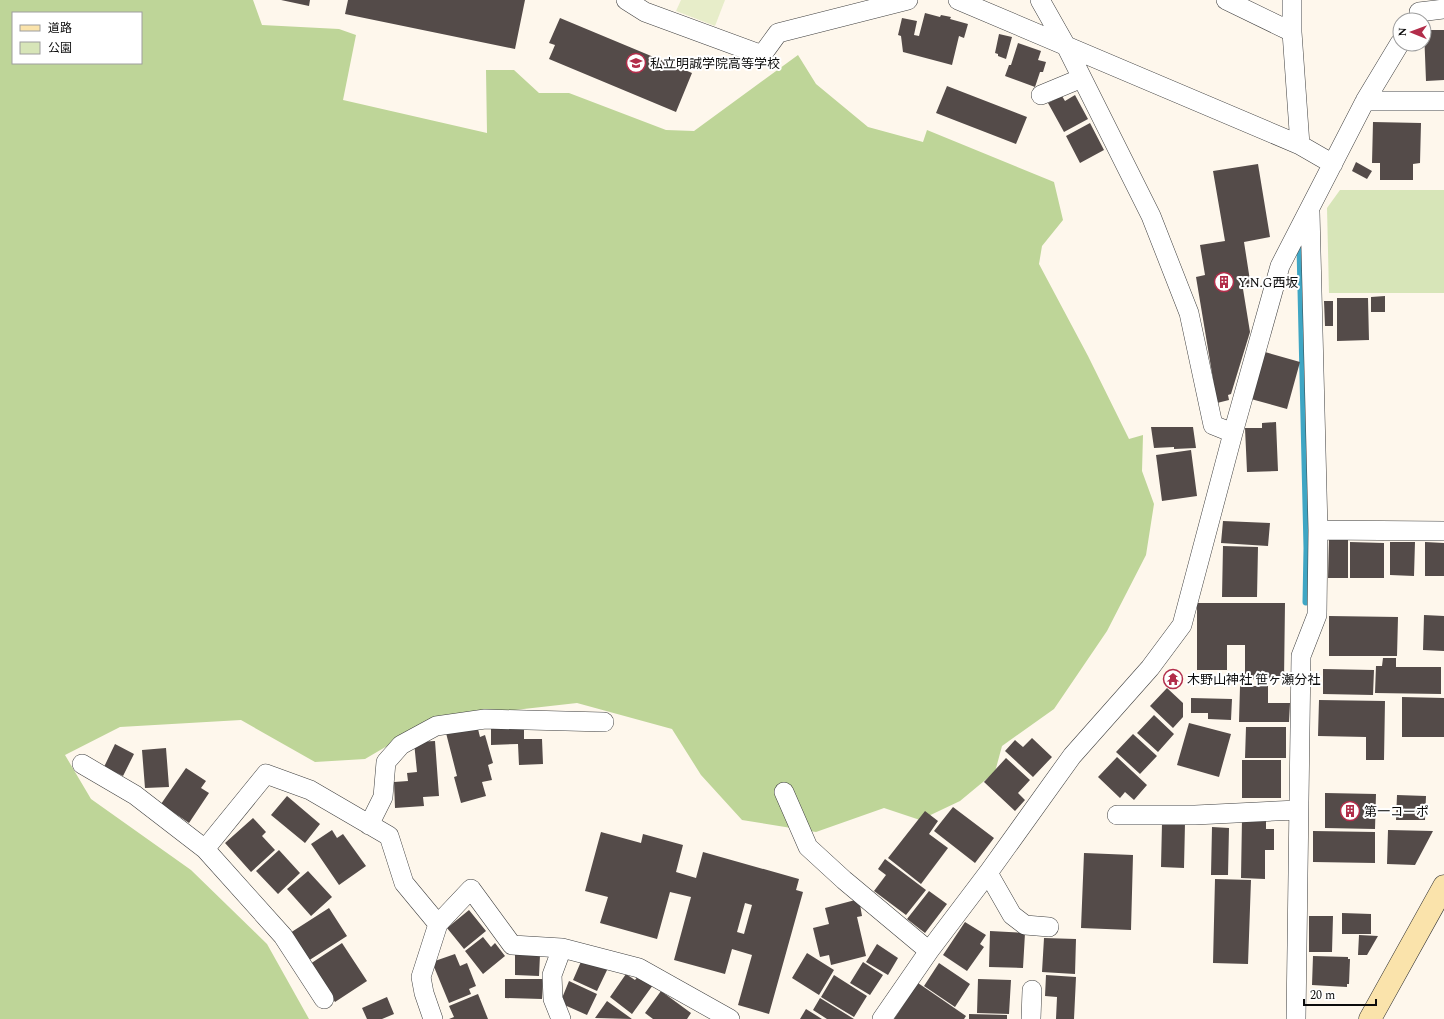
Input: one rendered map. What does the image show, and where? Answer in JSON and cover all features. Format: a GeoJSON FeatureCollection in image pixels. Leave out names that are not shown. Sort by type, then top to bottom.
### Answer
{"type":"FeatureCollection","features":[{"type":"Feature","properties":{"kind":"street"},"geometry":{"type":"LineString","coordinates":[[626,0],[645,12],[762,56],[778,33],[908,0]]}},
{"type":"Feature","properties":{"kind":"street"},"geometry":{"type":"LineString","coordinates":[[958,0],[1300,145],[1333,164]]}},
{"type":"Feature","properties":{"kind":"street"},"geometry":{"type":"LineString","coordinates":[[1040,0],[1066,46],[1151,216],[1189,313],[1213,425],[1233,433]]}},
{"type":"Feature","properties":{"kind":"street"},"geometry":{"type":"LineString","coordinates":[[1226,0],[1288,30]]}},
{"type":"Feature","properties":{"kind":"street"},"geometry":{"type":"LineString","coordinates":[[1292,0],[1288,30],[1300,145]]}},
{"type":"Feature","properties":{"kind":"street"},"geometry":{"type":"LineString","coordinates":[[1420,11],[1444,9]]}},
{"type":"Feature","properties":{"kind":"street"},"geometry":{"type":"LineString","coordinates":[[885,1018],[929,951],[988,873],[1072,756],[1150,668],[1182,625],[1233,433],[1280,266],[1365,101],[1395,52]]}},
{"type":"Feature","properties":{"kind":"street"},"geometry":{"type":"LineString","coordinates":[[1041,95],[1082,78]]}},
{"type":"Feature","properties":{"kind":"street"},"geometry":{"type":"LineString","coordinates":[[1365,101],[1444,101]]}},
{"type":"Feature","properties":{"kind":"street"},"geometry":{"type":"LineString","coordinates":[[1296,1019],[1301,656],[1317,615],[1318,530],[1310,209]]}},
{"type":"Feature","properties":{"kind":"street"},"geometry":{"type":"LineString","coordinates":[[1318,530],[1444,531]]}},
{"type":"Feature","properties":{"kind":"street"},"geometry":{"type":"LineString","coordinates":[[369,825],[382,797],[386,762],[401,745],[436,726],[485,719],[604,722]]}},
{"type":"Feature","properties":{"kind":"street"},"geometry":{"type":"LineString","coordinates":[[82,764],[135,795],[205,849],[283,936],[324,999]]}},
{"type":"Feature","properties":{"kind":"street"},"geometry":{"type":"LineString","coordinates":[[205,849],[266,774],[310,790],[389,836],[404,883],[438,924]]}},
{"type":"Feature","properties":{"kind":"street"},"geometry":{"type":"LineString","coordinates":[[784,792],[808,847],[844,880],[929,951]]}},
{"type":"Feature","properties":{"kind":"street"},"geometry":{"type":"LineString","coordinates":[[1117,815],[1195,815],[1298,810]]}},
{"type":"Feature","properties":{"kind":"street"},"geometry":{"type":"LineString","coordinates":[[988,873],[1012,915],[1025,926],[1049,926]]}},
{"type":"Feature","properties":{"kind":"street"},"geometry":{"type":"LineString","coordinates":[[1370,1019],[1444,886]]}},
{"type":"Feature","properties":{"kind":"street"},"geometry":{"type":"LineString","coordinates":[[433,1019],[424,993],[421,977],[438,924],[471,889],[512,945],[562,948],[639,968],[730,1019]]}},
{"type":"Feature","properties":{"kind":"street"},"geometry":{"type":"LineString","coordinates":[[561,1019],[553,999],[552,975],[562,948]]}},
{"type":"Feature","properties":{"kind":"street"},"geometry":{"type":"LineString","coordinates":[[1031,1019],[1032,990]]}},
{"type":"Feature","properties":{"kind":"green space"},"geometry":{"type":"Polygon","coordinates":[[[0,0],[253,0],[262,25],[339,29],[356,35],[343,100],[487,133],[486,70],[514,70],[539,93],[569,93],[666,130],[694,131],[798,55],[816,84],[868,127],[923,142],[927,130],[1054,182],[1063,220],[1042,246],[1039,264],[1088,356],[1129,439],[1143,435],[1142,471],[1154,504],[1146,555],[1107,631],[1054,709],[1002,746],[995,772],[960,801],[920,820],[884,808],[816,832],[742,820],[701,775],[672,729],[577,703],[433,719],[365,759],[315,762],[241,720],[120,727],[65,755],[91,799],[191,870],[267,944],[309,1019],[0,1019],[0,0]]]}},
{"type":"Feature","properties":{"kind":"green space"},"geometry":{"type":"Polygon","coordinates":[[[681,0],[725,0],[715,26],[676,11],[681,0]]]}},
{"type":"Feature","properties":{"kind":"green space"},"geometry":{"type":"Polygon","coordinates":[[[1340,190],[1444,190],[1444,293],[1329,293],[1327,208],[1340,190]]]}},
{"type":"Feature","properties":{"kind":"building"},"geometry":{"type":"Polygon","coordinates":[[[281,0],[310,0],[309,6],[281,0]]]}},
{"type":"Feature","properties":{"kind":"building"},"geometry":{"type":"Polygon","coordinates":[[[348,0],[525,0],[515,49],[345,14],[348,0]]]}},
{"type":"Feature","properties":{"kind":"building"},"geometry":{"type":"Polygon","coordinates":[[[925,13],[940,17],[941,15],[951,17],[950,19],[968,24],[964,38],[959,36],[952,65],[903,52],[901,36],[898,35],[902,18],[917,21],[914,35],[919,36],[925,13]]]}},
{"type":"Feature","properties":{"kind":"building"},"geometry":{"type":"Polygon","coordinates":[[[560,18],[692,73],[676,112],[549,59],[555,45],[549,43],[560,18]]]}},
{"type":"Feature","properties":{"kind":"building"},"geometry":{"type":"Polygon","coordinates":[[[1432,30],[1444,30],[1444,80],[1426,81],[1425,52],[1432,52],[1432,30]]]}},
{"type":"Feature","properties":{"kind":"building"},"geometry":{"type":"Polygon","coordinates":[[[999,34],[1012,37],[1006,59],[995,53],[999,34]]]}},
{"type":"Feature","properties":{"kind":"building"},"geometry":{"type":"Polygon","coordinates":[[[1018,43],[1041,51],[1038,60],[1046,62],[1043,72],[1040,72],[1035,87],[1005,76],[1009,65],[1011,65],[1018,43]]]}},
{"type":"Feature","properties":{"kind":"building"},"geometry":{"type":"Polygon","coordinates":[[[947,86],[1027,117],[1016,144],[936,113],[947,86]]]}},
{"type":"Feature","properties":{"kind":"building"},"geometry":{"type":"Polygon","coordinates":[[[1075,95],[1088,119],[1064,132],[1048,103],[1062,96],[1065,101],[1075,95]]]}},
{"type":"Feature","properties":{"kind":"building"},"geometry":{"type":"Polygon","coordinates":[[[1373,122],[1421,123],[1420,163],[1413,164],[1413,180],[1380,180],[1380,163],[1372,163],[1373,122]]]}},
{"type":"Feature","properties":{"kind":"building"},"geometry":{"type":"Polygon","coordinates":[[[1090,123],[1104,150],[1080,163],[1066,136],[1090,123]]]}},
{"type":"Feature","properties":{"kind":"building"},"geometry":{"type":"Polygon","coordinates":[[[1356,162],[1372,171],[1367,179],[1352,171],[1356,162]]]}},
{"type":"Feature","properties":{"kind":"building","name":"Y.N.G西坂"},"geometry":{"type":"Polygon","coordinates":[[[1258,164],[1270,237],[1244,242],[1251,287],[1243,289],[1250,332],[1231,394],[1228,395],[1229,400],[1217,403],[1196,277],[1205,275],[1200,245],[1225,241],[1213,171],[1258,164]]]}},
{"type":"Feature","properties":{"kind":"building"},"geometry":{"type":"Polygon","coordinates":[[[1385,296],[1385,312],[1371,312],[1371,297],[1385,296]]]}},
{"type":"Feature","properties":{"kind":"building"},"geometry":{"type":"Polygon","coordinates":[[[1337,298],[1368,298],[1369,340],[1337,341],[1337,298]]]}},
{"type":"Feature","properties":{"kind":"building"},"geometry":{"type":"Polygon","coordinates":[[[1324,301],[1333,301],[1333,326],[1325,326],[1324,301]]]}},
{"type":"Feature","properties":{"kind":"building"},"geometry":{"type":"Polygon","coordinates":[[[1265,352],[1300,362],[1287,409],[1251,399],[1265,352]]]}},
{"type":"Feature","properties":{"kind":"building"},"geometry":{"type":"Polygon","coordinates":[[[1276,422],[1278,471],[1247,472],[1245,428],[1262,428],[1262,423],[1276,422]]]}},
{"type":"Feature","properties":{"kind":"building"},"geometry":{"type":"Polygon","coordinates":[[[1151,427],[1193,427],[1196,448],[1154,448],[1151,427]]]}},
{"type":"Feature","properties":{"kind":"building"},"geometry":{"type":"Polygon","coordinates":[[[1191,450],[1197,496],[1162,501],[1156,455],[1191,450]]]}},
{"type":"Feature","properties":{"kind":"building"},"geometry":{"type":"Polygon","coordinates":[[[1223,521],[1270,523],[1268,546],[1221,543],[1223,521]]]}},
{"type":"Feature","properties":{"kind":"building"},"geometry":{"type":"Polygon","coordinates":[[[1329,539],[1348,540],[1348,578],[1328,578],[1329,539]]]}},
{"type":"Feature","properties":{"kind":"building"},"geometry":{"type":"Polygon","coordinates":[[[1350,542],[1384,543],[1384,578],[1350,578],[1350,542]]]}},
{"type":"Feature","properties":{"kind":"building"},"geometry":{"type":"Polygon","coordinates":[[[1390,542],[1415,542],[1414,576],[1390,575],[1390,542]]]}},
{"type":"Feature","properties":{"kind":"building"},"geometry":{"type":"Polygon","coordinates":[[[1425,542],[1444,543],[1444,576],[1425,576],[1425,542]]]}},
{"type":"Feature","properties":{"kind":"building"},"geometry":{"type":"Polygon","coordinates":[[[1223,546],[1258,547],[1257,597],[1222,597],[1223,546]]]}},
{"type":"Feature","properties":{"kind":"building"},"geometry":{"type":"Polygon","coordinates":[[[1197,603],[1285,603],[1284,680],[1245,679],[1245,645],[1227,645],[1227,670],[1197,670],[1197,603]]]}},
{"type":"Feature","properties":{"kind":"building"},"geometry":{"type":"Polygon","coordinates":[[[1424,615],[1444,616],[1444,651],[1423,650],[1424,615]]]}},
{"type":"Feature","properties":{"kind":"building"},"geometry":{"type":"Polygon","coordinates":[[[1329,616],[1398,617],[1397,656],[1329,656],[1329,616]]]}},
{"type":"Feature","properties":{"kind":"building"},"geometry":{"type":"Polygon","coordinates":[[[1383,658],[1396,658],[1396,667],[1441,667],[1441,694],[1375,693],[1376,666],[1382,666],[1383,658]]]}},
{"type":"Feature","properties":{"kind":"building"},"geometry":{"type":"Polygon","coordinates":[[[1323,669],[1374,670],[1373,695],[1323,694],[1323,669]]]}},
{"type":"Feature","properties":{"kind":"building"},"geometry":{"type":"Polygon","coordinates":[[[1240,686],[1268,686],[1268,703],[1290,703],[1289,722],[1239,722],[1240,686]]]}},
{"type":"Feature","properties":{"kind":"building"},"geometry":{"type":"Polygon","coordinates":[[[1167,688],[1183,703],[1183,717],[1173,728],[1150,706],[1167,688]]]}},
{"type":"Feature","properties":{"kind":"building"},"geometry":{"type":"Polygon","coordinates":[[[1402,697],[1444,698],[1444,737],[1402,737],[1402,697]]]}},
{"type":"Feature","properties":{"kind":"building"},"geometry":{"type":"Polygon","coordinates":[[[1191,698],[1232,699],[1231,720],[1208,719],[1208,713],[1191,713],[1191,698]]]}},
{"type":"Feature","properties":{"kind":"building"},"geometry":{"type":"Polygon","coordinates":[[[1319,700],[1385,701],[1384,760],[1366,760],[1366,737],[1318,736],[1319,700]]]}},
{"type":"Feature","properties":{"kind":"building"},"geometry":{"type":"Polygon","coordinates":[[[1154,715],[1174,734],[1158,752],[1137,733],[1154,715]]]}},
{"type":"Feature","properties":{"kind":"building"},"geometry":{"type":"Polygon","coordinates":[[[1189,723],[1231,734],[1219,777],[1177,765],[1189,723]]]}},
{"type":"Feature","properties":{"kind":"building"},"geometry":{"type":"Polygon","coordinates":[[[477,725],[480,737],[485,735],[493,763],[488,765],[492,780],[482,782],[486,796],[461,803],[454,777],[457,776],[446,733],[477,725]]]}},
{"type":"Feature","properties":{"kind":"building"},"geometry":{"type":"Polygon","coordinates":[[[524,726],[524,739],[542,739],[543,764],[519,765],[518,744],[491,745],[491,727],[524,726]]]}},
{"type":"Feature","properties":{"kind":"building"},"geometry":{"type":"Polygon","coordinates":[[[1246,727],[1286,727],[1286,758],[1245,758],[1246,727]]]}},
{"type":"Feature","properties":{"kind":"building"},"geometry":{"type":"Polygon","coordinates":[[[1133,734],[1157,756],[1140,774],[1116,752],[1133,734]]]}},
{"type":"Feature","properties":{"kind":"building"},"geometry":{"type":"Polygon","coordinates":[[[1032,738],[1052,757],[1033,777],[1005,751],[1015,740],[1023,747],[1032,738]]]}},
{"type":"Feature","properties":{"kind":"building"},"geometry":{"type":"Polygon","coordinates":[[[435,741],[439,796],[423,797],[424,806],[395,808],[394,782],[408,781],[407,773],[417,772],[414,742],[435,741]]]}},
{"type":"Feature","properties":{"kind":"building"},"geometry":{"type":"Polygon","coordinates":[[[115,744],[134,754],[123,776],[104,767],[115,744]]]}},
{"type":"Feature","properties":{"kind":"building"},"geometry":{"type":"Polygon","coordinates":[[[166,748],[169,787],[145,788],[142,750],[166,748]]]}},
{"type":"Feature","properties":{"kind":"building"},"geometry":{"type":"Polygon","coordinates":[[[1117,757],[1147,785],[1134,800],[1125,792],[1120,798],[1098,777],[1117,757]]]}},
{"type":"Feature","properties":{"kind":"building"},"geometry":{"type":"Polygon","coordinates":[[[1006,758],[1030,780],[1018,793],[1025,800],[1015,811],[984,782],[1006,758]]]}},
{"type":"Feature","properties":{"kind":"building"},"geometry":{"type":"Polygon","coordinates":[[[1242,760],[1281,760],[1281,798],[1242,798],[1242,760]]]}},
{"type":"Feature","properties":{"kind":"building"},"geometry":{"type":"Polygon","coordinates":[[[186,768],[206,781],[201,788],[209,793],[189,823],[161,804],[186,768]]]}},
{"type":"Feature","properties":{"kind":"building","name":"第一コーポ"},"geometry":{"type":"Polygon","coordinates":[[[1325,793],[1376,794],[1375,829],[1325,828],[1325,793]]]}},
{"type":"Feature","properties":{"kind":"building"},"geometry":{"type":"Polygon","coordinates":[[[1397,795],[1426,796],[1425,820],[1396,820],[1397,795]]]}},
{"type":"Feature","properties":{"kind":"building"},"geometry":{"type":"Polygon","coordinates":[[[287,796],[320,824],[305,843],[271,815],[287,796]]]}},
{"type":"Feature","properties":{"kind":"building"},"geometry":{"type":"Polygon","coordinates":[[[953,807],[994,838],[975,863],[934,831],[953,807]]]}},
{"type":"Feature","properties":{"kind":"building"},"geometry":{"type":"Polygon","coordinates":[[[925,811],[938,821],[929,834],[948,848],[921,884],[888,858],[925,811]]]}},
{"type":"Feature","properties":{"kind":"building"},"geometry":{"type":"Polygon","coordinates":[[[253,818],[266,832],[262,836],[275,850],[251,872],[225,843],[253,818]]]}},
{"type":"Feature","properties":{"kind":"building"},"geometry":{"type":"Polygon","coordinates":[[[1242,819],[1266,819],[1266,829],[1274,829],[1274,850],[1265,850],[1265,879],[1241,878],[1242,819]]]}},
{"type":"Feature","properties":{"kind":"building"},"geometry":{"type":"Polygon","coordinates":[[[1162,823],[1185,823],[1184,868],[1161,867],[1162,823]]]}},
{"type":"Feature","properties":{"kind":"building"},"geometry":{"type":"Polygon","coordinates":[[[1212,827],[1229,828],[1228,875],[1211,875],[1212,827]]]}},
{"type":"Feature","properties":{"kind":"building"},"geometry":{"type":"Polygon","coordinates":[[[332,830],[337,838],[343,834],[366,866],[339,885],[311,844],[332,830]]]}},
{"type":"Feature","properties":{"kind":"building"},"geometry":{"type":"Polygon","coordinates":[[[1388,830],[1433,831],[1415,865],[1387,864],[1388,830]]]}},
{"type":"Feature","properties":{"kind":"building"},"geometry":{"type":"Polygon","coordinates":[[[1313,831],[1375,832],[1375,863],[1313,862],[1313,831]]]}},
{"type":"Feature","properties":{"kind":"building"},"geometry":{"type":"Polygon","coordinates":[[[601,832],[641,843],[643,834],[683,845],[676,872],[696,878],[703,852],[799,879],[796,890],[803,892],[769,1014],[738,1005],[752,955],[732,949],[725,974],[674,960],[691,897],[670,892],[657,939],[600,923],[608,897],[585,891],[601,832]],[[745,903],[737,932],[744,934],[752,905],[745,903]]]}},
{"type":"Feature","properties":{"kind":"building"},"geometry":{"type":"Polygon","coordinates":[[[279,850],[300,873],[278,894],[256,871],[279,850]]]}},
{"type":"Feature","properties":{"kind":"building"},"geometry":{"type":"Polygon","coordinates":[[[1084,853],[1133,855],[1131,930],[1081,928],[1084,853]]]}},
{"type":"Feature","properties":{"kind":"building"},"geometry":{"type":"Polygon","coordinates":[[[885,859],[926,890],[906,915],[874,891],[886,875],[878,869],[885,859]]]}},
{"type":"Feature","properties":{"kind":"building"},"geometry":{"type":"Polygon","coordinates":[[[308,871],[332,897],[311,916],[287,889],[308,871]]]}},
{"type":"Feature","properties":{"kind":"building"},"geometry":{"type":"Polygon","coordinates":[[[1215,879],[1251,880],[1248,964],[1213,963],[1215,879]]]}},
{"type":"Feature","properties":{"kind":"building"},"geometry":{"type":"Polygon","coordinates":[[[929,891],[947,904],[925,933],[907,919],[929,891]]]}},
{"type":"Feature","properties":{"kind":"building"},"geometry":{"type":"Polygon","coordinates":[[[859,899],[862,916],[857,917],[866,956],[831,965],[829,955],[820,957],[813,928],[829,924],[825,908],[859,899]]]}},
{"type":"Feature","properties":{"kind":"building"},"geometry":{"type":"Polygon","coordinates":[[[329,908],[347,936],[308,961],[290,933],[329,908]]]}},
{"type":"Feature","properties":{"kind":"building"},"geometry":{"type":"Polygon","coordinates":[[[469,910],[486,931],[464,949],[447,928],[469,910]]]}},
{"type":"Feature","properties":{"kind":"building"},"geometry":{"type":"Polygon","coordinates":[[[1342,913],[1371,914],[1371,934],[1342,934],[1342,913]]]}},
{"type":"Feature","properties":{"kind":"building"},"geometry":{"type":"Polygon","coordinates":[[[1309,916],[1333,916],[1332,952],[1309,952],[1309,916]]]}},
{"type":"Feature","properties":{"kind":"building"},"geometry":{"type":"Polygon","coordinates":[[[965,922],[986,935],[980,944],[984,947],[967,971],[943,955],[965,922]]]}},
{"type":"Feature","properties":{"kind":"building"},"geometry":{"type":"Polygon","coordinates":[[[990,931],[1025,933],[1023,968],[989,967],[990,931]]]}},
{"type":"Feature","properties":{"kind":"building"},"geometry":{"type":"Polygon","coordinates":[[[1359,935],[1378,936],[1367,955],[1358,955],[1359,935]]]}},
{"type":"Feature","properties":{"kind":"building"},"geometry":{"type":"Polygon","coordinates":[[[483,937],[491,947],[495,943],[505,956],[483,974],[465,951],[483,937]]]}},
{"type":"Feature","properties":{"kind":"building"},"geometry":{"type":"Polygon","coordinates":[[[1044,938],[1076,939],[1075,974],[1042,972],[1044,938]]]}},
{"type":"Feature","properties":{"kind":"building"},"geometry":{"type":"Polygon","coordinates":[[[342,943],[367,981],[335,1002],[310,964],[342,943]]]}},
{"type":"Feature","properties":{"kind":"building"},"geometry":{"type":"Polygon","coordinates":[[[877,944],[898,958],[888,975],[866,962],[877,944]]]}},
{"type":"Feature","properties":{"kind":"building"},"geometry":{"type":"Polygon","coordinates":[[[807,953],[834,970],[819,995],[792,978],[807,953]]]}},
{"type":"Feature","properties":{"kind":"building"},"geometry":{"type":"Polygon","coordinates":[[[455,954],[460,966],[467,963],[476,986],[469,989],[471,994],[449,1003],[432,962],[455,954]]]}},
{"type":"Feature","properties":{"kind":"building"},"geometry":{"type":"Polygon","coordinates":[[[515,954],[540,955],[539,976],[515,975],[515,954]]]}},
{"type":"Feature","properties":{"kind":"building"},"geometry":{"type":"Polygon","coordinates":[[[1313,956],[1348,957],[1348,959],[1350,959],[1349,984],[1347,984],[1347,987],[1312,985],[1313,956]]]}},
{"type":"Feature","properties":{"kind":"building"},"geometry":{"type":"Polygon","coordinates":[[[583,957],[608,968],[597,991],[573,980],[583,957]]]}},
{"type":"Feature","properties":{"kind":"building"},"geometry":{"type":"Polygon","coordinates":[[[863,962],[883,975],[870,995],[850,983],[863,962]]]}},
{"type":"Feature","properties":{"kind":"building"},"geometry":{"type":"Polygon","coordinates":[[[939,963],[970,984],[955,1007],[924,986],[939,963]]]}},
{"type":"Feature","properties":{"kind":"building"},"geometry":{"type":"Polygon","coordinates":[[[626,974],[635,980],[639,975],[653,985],[632,1014],[610,997],[626,974]]]}},
{"type":"Feature","properties":{"kind":"building"},"geometry":{"type":"Polygon","coordinates":[[[834,975],[867,996],[854,1017],[821,997],[834,975]]]}},
{"type":"Feature","properties":{"kind":"building"},"geometry":{"type":"Polygon","coordinates":[[[1046,975],[1076,977],[1074,1019],[1056,1019],[1057,997],[1045,996],[1046,975]]]}},
{"type":"Feature","properties":{"kind":"building"},"geometry":{"type":"Polygon","coordinates":[[[505,979],[543,979],[542,999],[505,998],[505,979]]]}},
{"type":"Feature","properties":{"kind":"building"},"geometry":{"type":"Polygon","coordinates":[[[978,979],[1011,980],[1009,1014],[977,1013],[978,979]]]}},
{"type":"Feature","properties":{"kind":"building"},"geometry":{"type":"Polygon","coordinates":[[[569,981],[597,994],[587,1015],[560,1003],[569,981]]]}},
{"type":"Feature","properties":{"kind":"building"},"geometry":{"type":"Polygon","coordinates":[[[918,983],[966,1016],[964,1019],[894,1019],[918,983]]]}},
{"type":"Feature","properties":{"kind":"building"},"geometry":{"type":"Polygon","coordinates":[[[661,991],[691,1013],[687,1019],[653,1019],[645,1013],[661,991]]]}},
{"type":"Feature","properties":{"kind":"building"},"geometry":{"type":"Polygon","coordinates":[[[478,994],[488,1019],[449,1019],[454,1017],[449,1006],[478,994]]]}},
{"type":"Feature","properties":{"kind":"building"},"geometry":{"type":"Polygon","coordinates":[[[387,997],[394,1014],[382,1019],[367,1019],[362,1008],[387,997]]]}},
{"type":"Feature","properties":{"kind":"building"},"geometry":{"type":"Polygon","coordinates":[[[820,998],[854,1019],[827,1019],[813,1010],[820,998]]]}},
{"type":"Feature","properties":{"kind":"building"},"geometry":{"type":"Polygon","coordinates":[[[607,1001],[632,1019],[595,1018],[607,1001]]]}},
{"type":"Feature","properties":{"kind":"building"},"geometry":{"type":"Polygon","coordinates":[[[806,1009],[822,1019],[800,1019],[806,1009]]]}},
{"type":"Feature","properties":{"kind":"building"},"geometry":{"type":"Polygon","coordinates":[[[969,1014],[1007,1015],[1007,1019],[969,1019],[969,1014]]]}},
{"type":"Feature","properties":{"kind":"waterway"},"geometry":{"type":"LineString","coordinates":[[1300,247],[1307,548],[1306,602]]}},
{"type":"Feature","properties":{"kind":"place","name":"私立明誠学院高等学校"},"geometry":{"type":"Point","coordinates":[636,63]}},
{"type":"Feature","properties":{"kind":"place","name":"Y.N.G西坂"},"geometry":{"type":"Point","coordinates":[1224,282]}},
{"type":"Feature","properties":{"kind":"place","name":"木野山神社 笹ヶ瀬分社"},"geometry":{"type":"Point","coordinates":[1173,679]}},
{"type":"Feature","properties":{"kind":"place","name":"第一コーポ"},"geometry":{"type":"Point","coordinates":[1350,811]}}]}
